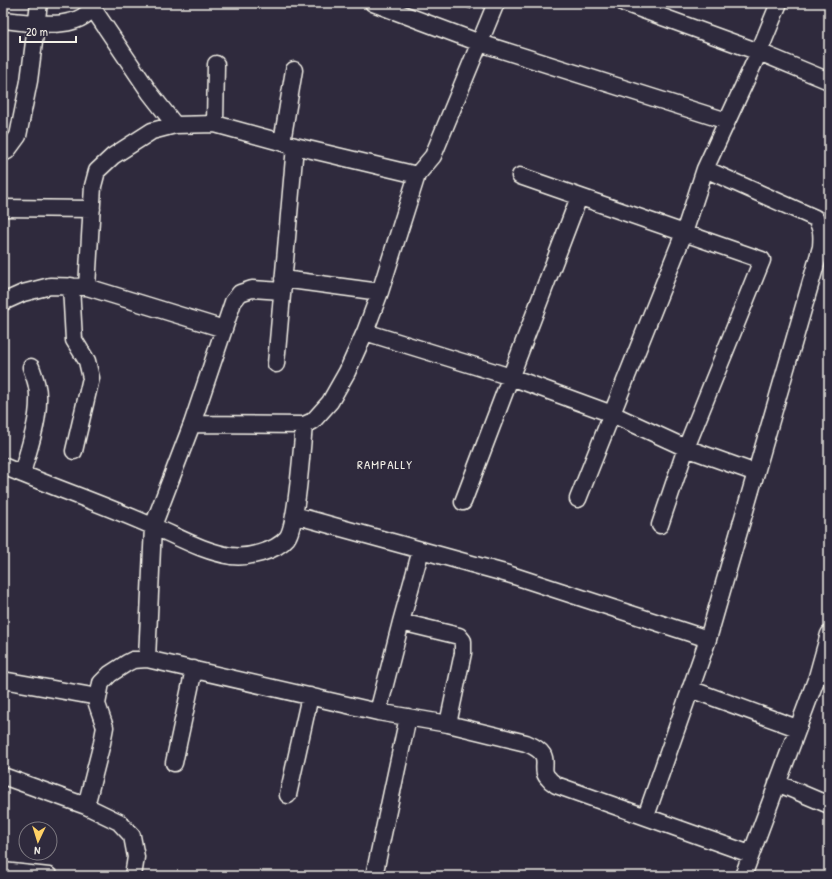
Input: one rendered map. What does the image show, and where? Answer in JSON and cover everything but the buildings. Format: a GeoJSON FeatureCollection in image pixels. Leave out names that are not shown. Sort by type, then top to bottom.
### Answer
{"type":"FeatureCollection","features":[{"type":"Feature","properties":{"kind":"street"},"geometry":{"type":"LineString","coordinates":[[3,153],[7,151],[18,136],[28,81],[39,3]]}},
{"type":"Feature","properties":{"kind":"street"},"geometry":{"type":"LineString","coordinates":[[373,3],[480,43],[727,122]]}},
{"type":"Feature","properties":{"kind":"street"},"geometry":{"type":"LineString","coordinates":[[192,424],[304,425],[313,421],[330,402],[347,372],[365,332],[380,292],[417,175],[433,156],[496,3]]}},
{"type":"Feature","properties":{"kind":"street"},"geometry":{"type":"LineString","coordinates":[[624,3],[758,52],[829,81]]}},
{"type":"Feature","properties":{"kind":"street"},"geometry":{"type":"LineString","coordinates":[[578,499],[684,232],[706,169],[779,3]]}},
{"type":"Feature","properties":{"kind":"street"},"geometry":{"type":"LineString","coordinates":[[3,20],[35,23],[66,23],[80,19],[93,5],[143,83],[175,125]]}},
{"type":"Feature","properties":{"kind":"street"},"geometry":{"type":"LineString","coordinates":[[215,124],[216,64]]}},
{"type":"Feature","properties":{"kind":"street"},"geometry":{"type":"LineString","coordinates":[[276,364],[283,285],[288,144],[294,70]]}},
{"type":"Feature","properties":{"kind":"street"},"geometry":{"type":"LineString","coordinates":[[87,288],[93,186],[97,171],[113,156],[152,131],[175,125],[215,124],[288,144],[417,175]]}},
{"type":"Feature","properties":{"kind":"street"},"geometry":{"type":"LineString","coordinates":[[646,816],[708,639],[821,247],[822,232],[820,225],[815,218],[706,169]]}},
{"type":"Feature","properties":{"kind":"street"},"geometry":{"type":"LineString","coordinates":[[520,176],[762,260],[686,448],[660,525]]}},
{"type":"Feature","properties":{"kind":"street"},"geometry":{"type":"LineString","coordinates":[[463,502],[579,197]]}},
{"type":"Feature","properties":{"kind":"street"},"geometry":{"type":"LineString","coordinates":[[3,208],[92,209]]}},
{"type":"Feature","properties":{"kind":"street"},"geometry":{"type":"LineString","coordinates":[[147,659],[153,526],[192,424],[233,302],[240,293],[252,289],[283,285],[380,292]]}},
{"type":"Feature","properties":{"kind":"street"},"geometry":{"type":"LineString","coordinates":[[3,302],[23,293],[50,286],[71,286],[87,288],[224,328]]}},
{"type":"Feature","properties":{"kind":"street"},"geometry":{"type":"LineString","coordinates":[[71,286],[74,340],[87,361],[91,378],[74,452]]}},
{"type":"Feature","properties":{"kind":"street"},"geometry":{"type":"LineString","coordinates":[[365,332],[511,377],[612,414],[686,448],[756,473]]}},
{"type":"Feature","properties":{"kind":"street"},"geometry":{"type":"LineString","coordinates":[[22,474],[38,411],[37,386],[31,367]]}},
{"type":"Feature","properties":{"kind":"street"},"geometry":{"type":"LineString","coordinates":[[4,471],[22,474],[153,526],[205,550],[232,556],[252,556],[272,548],[287,537],[294,515],[304,425]]}},
{"type":"Feature","properties":{"kind":"street"},"geometry":{"type":"LineString","coordinates":[[294,515],[508,574],[708,639]]}},
{"type":"Feature","properties":{"kind":"street"},"geometry":{"type":"LineString","coordinates":[[378,712],[421,550]]}},
{"type":"Feature","properties":{"kind":"street"},"geometry":{"type":"LineString","coordinates":[[401,622],[459,636],[463,641],[463,653],[448,724]]}},
{"type":"Feature","properties":{"kind":"street"},"geometry":{"type":"LineString","coordinates":[[743,876],[797,728],[823,680],[829,634]]}},
{"type":"Feature","properties":{"kind":"street"},"geometry":{"type":"LineString","coordinates":[[86,806],[102,743],[104,727],[97,704],[101,682],[110,674],[133,660],[147,659],[378,712],[448,724],[514,739],[536,747],[542,751],[547,779],[556,785],[750,854]]}},
{"type":"Feature","properties":{"kind":"street"},"geometry":{"type":"LineString","coordinates":[[174,763],[194,669]]}},
{"type":"Feature","properties":{"kind":"street"},"geometry":{"type":"LineString","coordinates":[[3,680],[98,697]]}},
{"type":"Feature","properties":{"kind":"street"},"geometry":{"type":"LineString","coordinates":[[690,689],[797,728]]}},
{"type":"Feature","properties":{"kind":"street"},"geometry":{"type":"LineString","coordinates":[[288,795],[310,696]]}},
{"type":"Feature","properties":{"kind":"street"},"geometry":{"type":"LineString","coordinates":[[374,876],[408,717]]}},
{"type":"Feature","properties":{"kind":"street"},"geometry":{"type":"LineString","coordinates":[[3,776],[86,806],[118,822],[132,836],[136,857],[133,876]]}},
{"type":"Feature","properties":{"kind":"street"},"geometry":{"type":"LineString","coordinates":[[777,783],[829,805]]}},
{"type":"Feature","properties":{"kind":"street"},"geometry":{"type":"LineString","coordinates":[[3,871],[50,876]]}},
{"type":"Feature","properties":{"kind":"district","name":"RAMPALLY"},"geometry":{"type":"Point","coordinates":[385,464]}}]}
